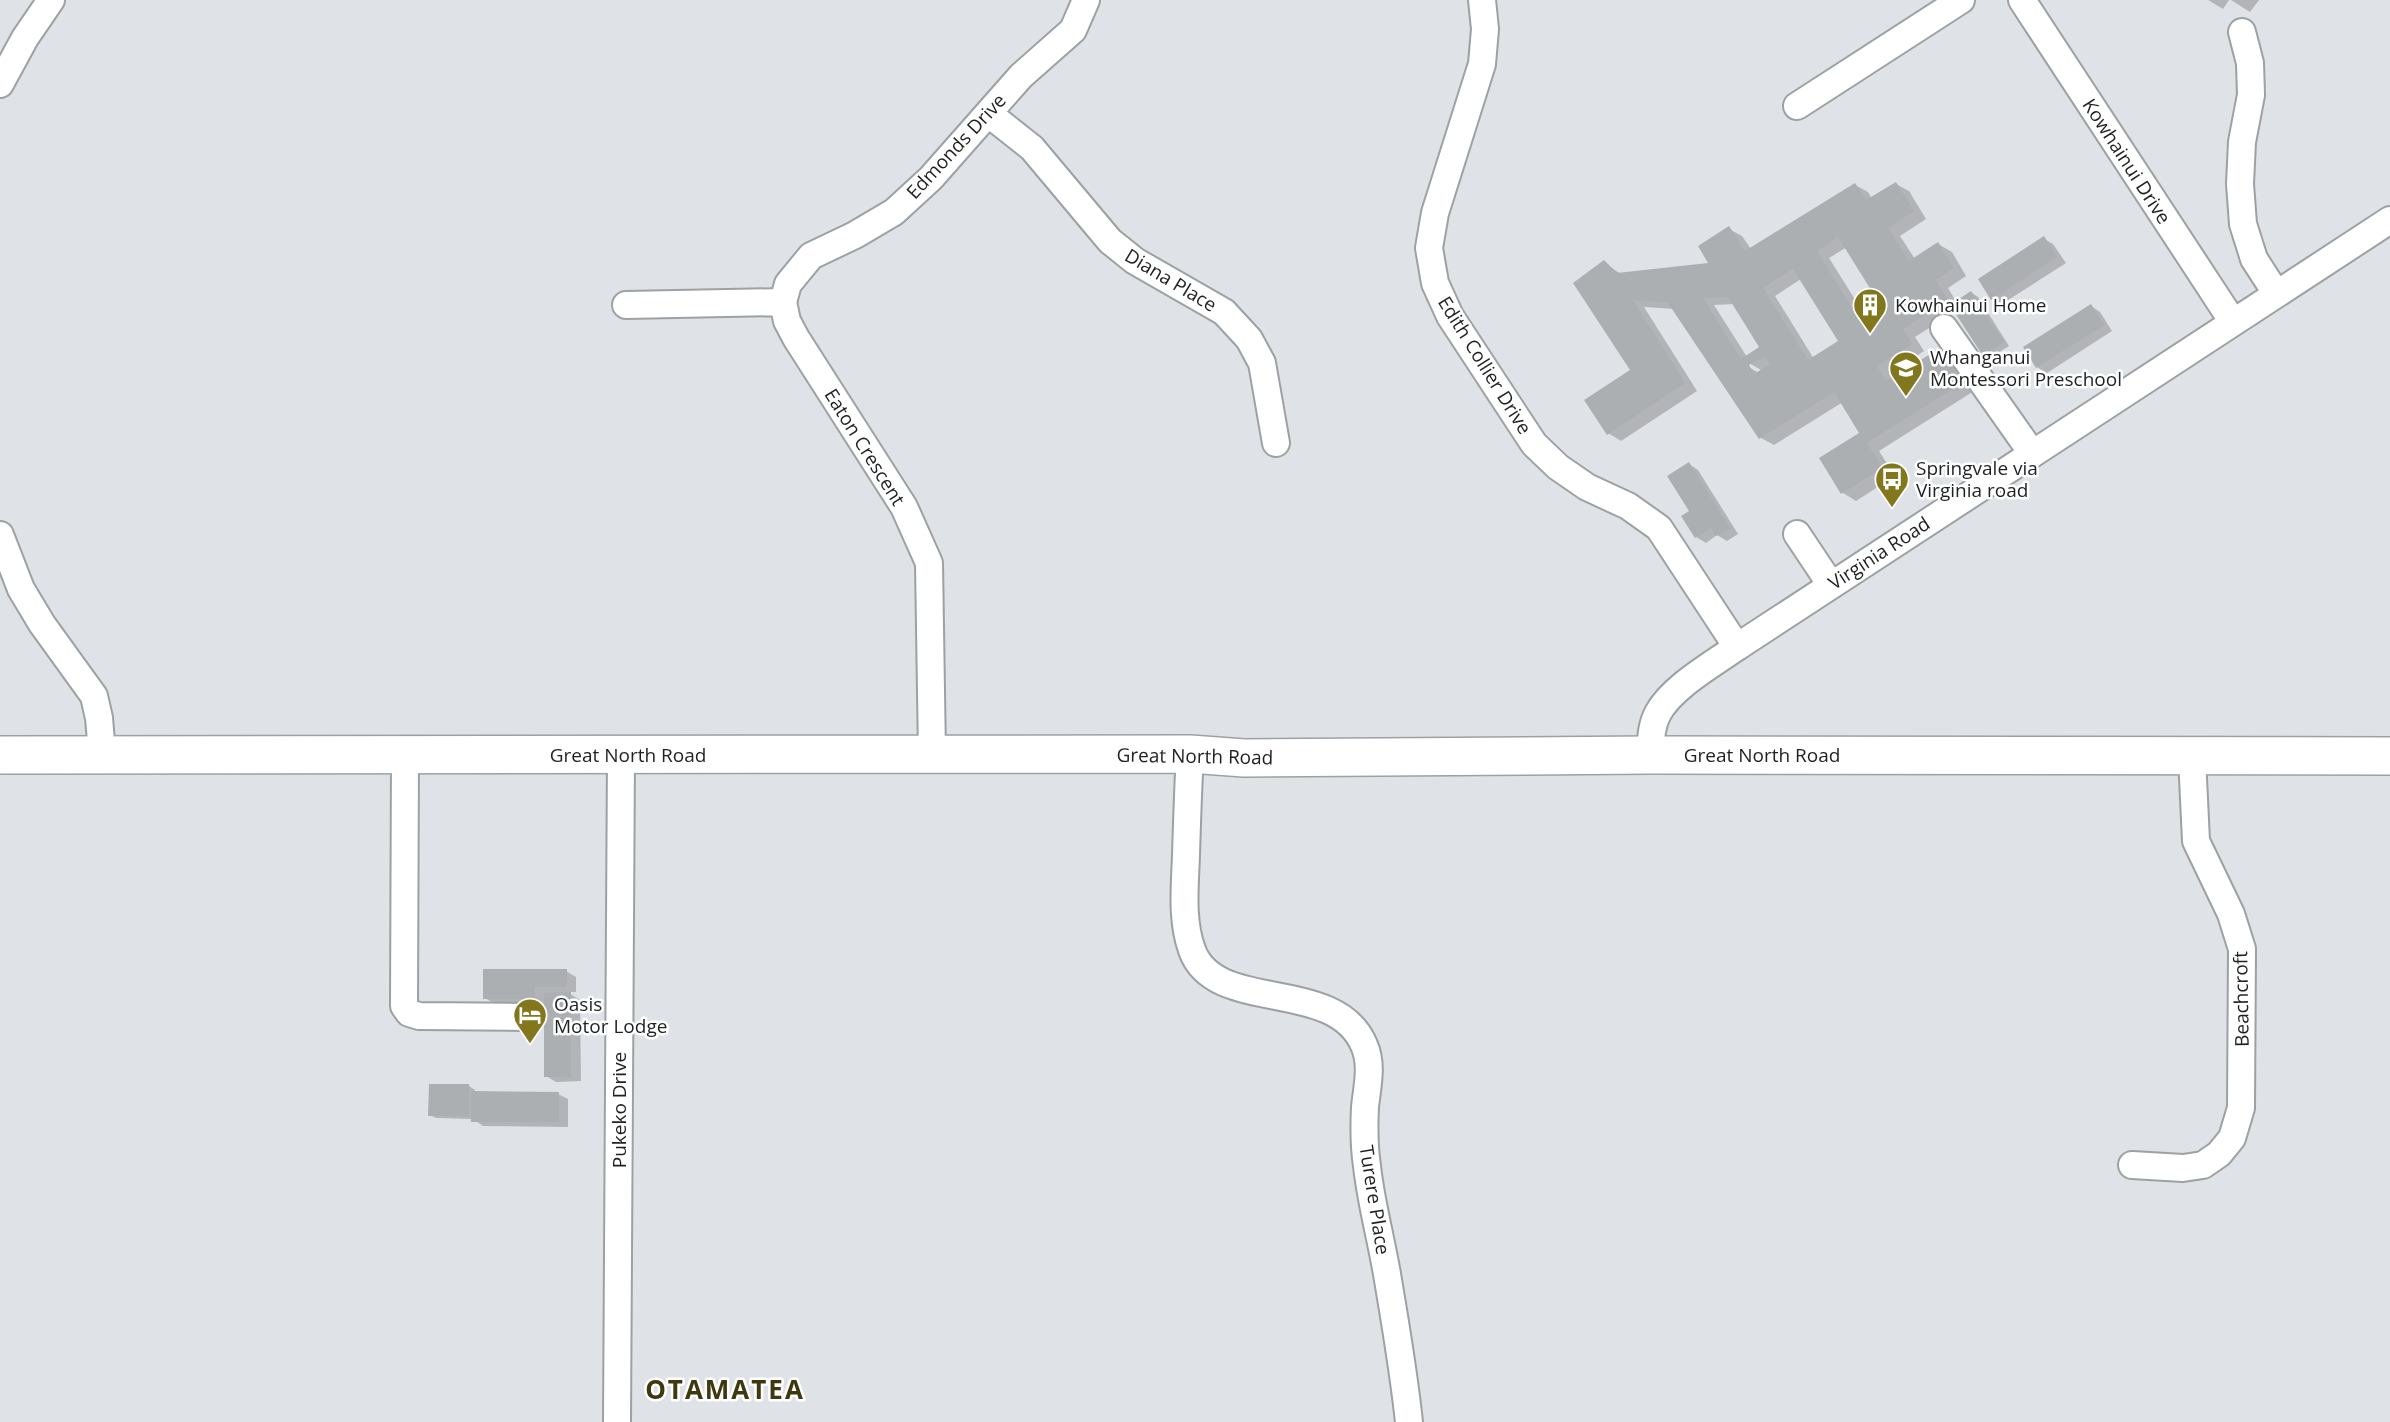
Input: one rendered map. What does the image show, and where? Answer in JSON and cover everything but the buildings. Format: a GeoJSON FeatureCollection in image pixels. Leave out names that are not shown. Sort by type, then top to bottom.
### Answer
{"type":"FeatureCollection","features":[{"type":"Feature","properties":{"kind":"highway","name":"Great North Road"},"geometry":{"type":"LineString","coordinates":[[0,755],[1190,754],[1244,758],[1650,755],[2390,756]]}},
{"type":"Feature","properties":{"kind":"street"},"geometry":{"type":"LineString","coordinates":[[0,85],[24,38],[51,0]]}},
{"type":"Feature","properties":{"kind":"street","name":"Edmonds Drive"},"geometry":{"type":"LineString","coordinates":[[783,302],[788,284],[811,256],[894,212],[932,177],[1021,76],[1073,30],[1086,0]]}},
{"type":"Feature","properties":{"kind":"street","name":"Edith Collier Drive"},"geometry":{"type":"LineString","coordinates":[[1482,0],[1485,29],[1482,64],[1435,213],[1429,248],[1435,283],[1450,316],[1534,444],[1567,474],[1587,487],[1628,506],[1659,528],[1737,646]]}},
{"type":"Feature","properties":{"kind":"street"},"geometry":{"type":"LineString","coordinates":[[1797,106],[1961,0]]}},
{"type":"Feature","properties":{"kind":"street","name":"Kowhainui Drive"},"geometry":{"type":"LineString","coordinates":[[2022,0],[2232,322]]}},
{"type":"Feature","properties":{"kind":"street"},"geometry":{"type":"LineString","coordinates":[[2242,32],[2250,63],[2251,95],[2242,142],[2240,184],[2243,224],[2254,260],[2276,293]]}},
{"type":"Feature","properties":{"kind":"street","name":"Diana Place"},"geometry":{"type":"LineString","coordinates":[[989,114],[1032,148],[1110,241],[1135,261],[1224,312],[1249,340],[1262,363],[1276,443]]}},
{"type":"Feature","properties":{"kind":"street","name":"Virginia Road"},"geometry":{"type":"LineString","coordinates":[[1650,755],[1653,725],[1659,710],[1681,688],[1737,646],[2390,219]]}},
{"type":"Feature","properties":{"kind":"street"},"geometry":{"type":"LineString","coordinates":[[626,305],[783,302]]}},
{"type":"Feature","properties":{"kind":"street","name":"Eaton Crescent"},"geometry":{"type":"LineString","coordinates":[[783,302],[787,321],[796,338],[904,507],[929,562],[932,755]]}},
{"type":"Feature","properties":{"kind":"street"},"geometry":{"type":"LineString","coordinates":[[1944,328],[2032,453]]}},
{"type":"Feature","properties":{"kind":"street"},"geometry":{"type":"LineString","coordinates":[[1797,534],[1830,585]]}},
{"type":"Feature","properties":{"kind":"street"},"geometry":{"type":"LineString","coordinates":[[0,535],[21,589],[42,624],[94,696],[102,754]]}},
{"type":"Feature","properties":{"kind":"street","name":"Turere Place"},"geometry":{"type":"LineString","coordinates":[[1190,754],[1185,898],[1186,931],[1192,953],[1207,972],[1229,984],[1319,1006],[1336,1013],[1348,1020],[1365,1046],[1369,1060],[1364,1128],[1367,1167],[1388,1280],[1409,1422]]}},
{"type":"Feature","properties":{"kind":"street"},"geometry":{"type":"LineString","coordinates":[[405,755],[404,1006],[410,1013],[419,1016],[524,1017]]}},
{"type":"Feature","properties":{"kind":"street","name":"Pukeko Drive"},"geometry":{"type":"LineString","coordinates":[[617,1422],[621,755]]}},
{"type":"Feature","properties":{"kind":"street","name":"Beachcroft"},"geometry":{"type":"LineString","coordinates":[[2132,1165],[2183,1168],[2203,1165],[2219,1154],[2232,1138],[2241,1108],[2242,949],[2231,914],[2196,841],[2192,757]]}},
{"type":"Feature","properties":{"kind":"place","name":"Kowhainui Home"},"geometry":{"type":"Point","coordinates":[1870,335]}},
{"type":"Feature","properties":{"kind":"place","name":"Whanganui Montessori Preschool"},"geometry":{"type":"Point","coordinates":[1906,398]}},
{"type":"Feature","properties":{"kind":"place","name":"Springvale via Virginia road"},"geometry":{"type":"Point","coordinates":[1892,509]}},
{"type":"Feature","properties":{"kind":"place","name":"Oasis Motor Lodge"},"geometry":{"type":"Point","coordinates":[530,1045]}},
{"type":"Feature","properties":{"kind":"district","name":"OTAMATEA"},"geometry":{"type":"Point","coordinates":[725,1389]}}]}
